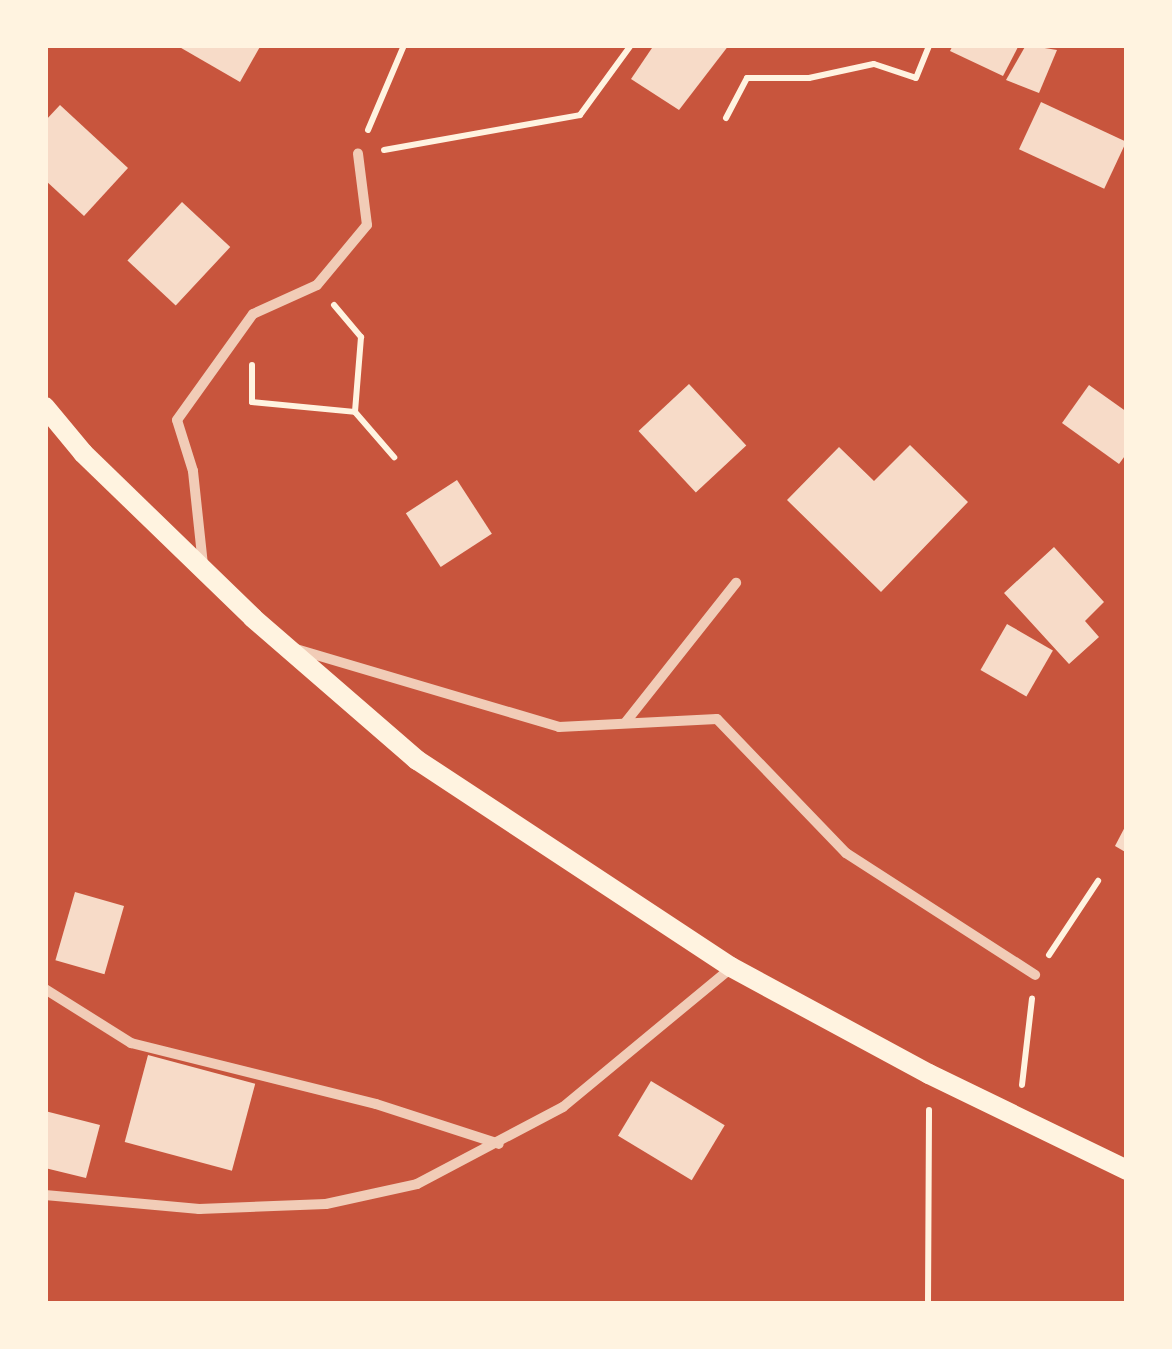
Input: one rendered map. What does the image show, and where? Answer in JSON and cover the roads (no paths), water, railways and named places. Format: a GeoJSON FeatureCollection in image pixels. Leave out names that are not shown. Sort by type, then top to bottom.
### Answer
{"type":"FeatureCollection","features":[{"type":"Feature","properties":{"kind":"main road"},"geometry":{"type":"LineString","coordinates":[[45,406],[83,453],[204,571],[417,760],[731,967],[929,1074],[1127,1170]]}},
{"type":"Feature","properties":{"kind":"street"},"geometry":{"type":"LineString","coordinates":[[204,571],[192,471],[177,420],[253,314],[317,285],[367,225],[358,154]]}},
{"type":"Feature","properties":{"kind":"street"},"geometry":{"type":"LineString","coordinates":[[625,723],[736,582]]}},
{"type":"Feature","properties":{"kind":"street"},"geometry":{"type":"LineString","coordinates":[[285,646],[560,726],[717,719],[846,854],[1035,975]]}},
{"type":"Feature","properties":{"kind":"street"},"geometry":{"type":"LineString","coordinates":[[45,1194],[199,1209],[326,1204],[417,1184],[563,1107],[731,967]]}},
{"type":"Feature","properties":{"kind":"street"},"geometry":{"type":"LineString","coordinates":[[45,989],[131,1043],[376,1104],[499,1144]]}}]}
